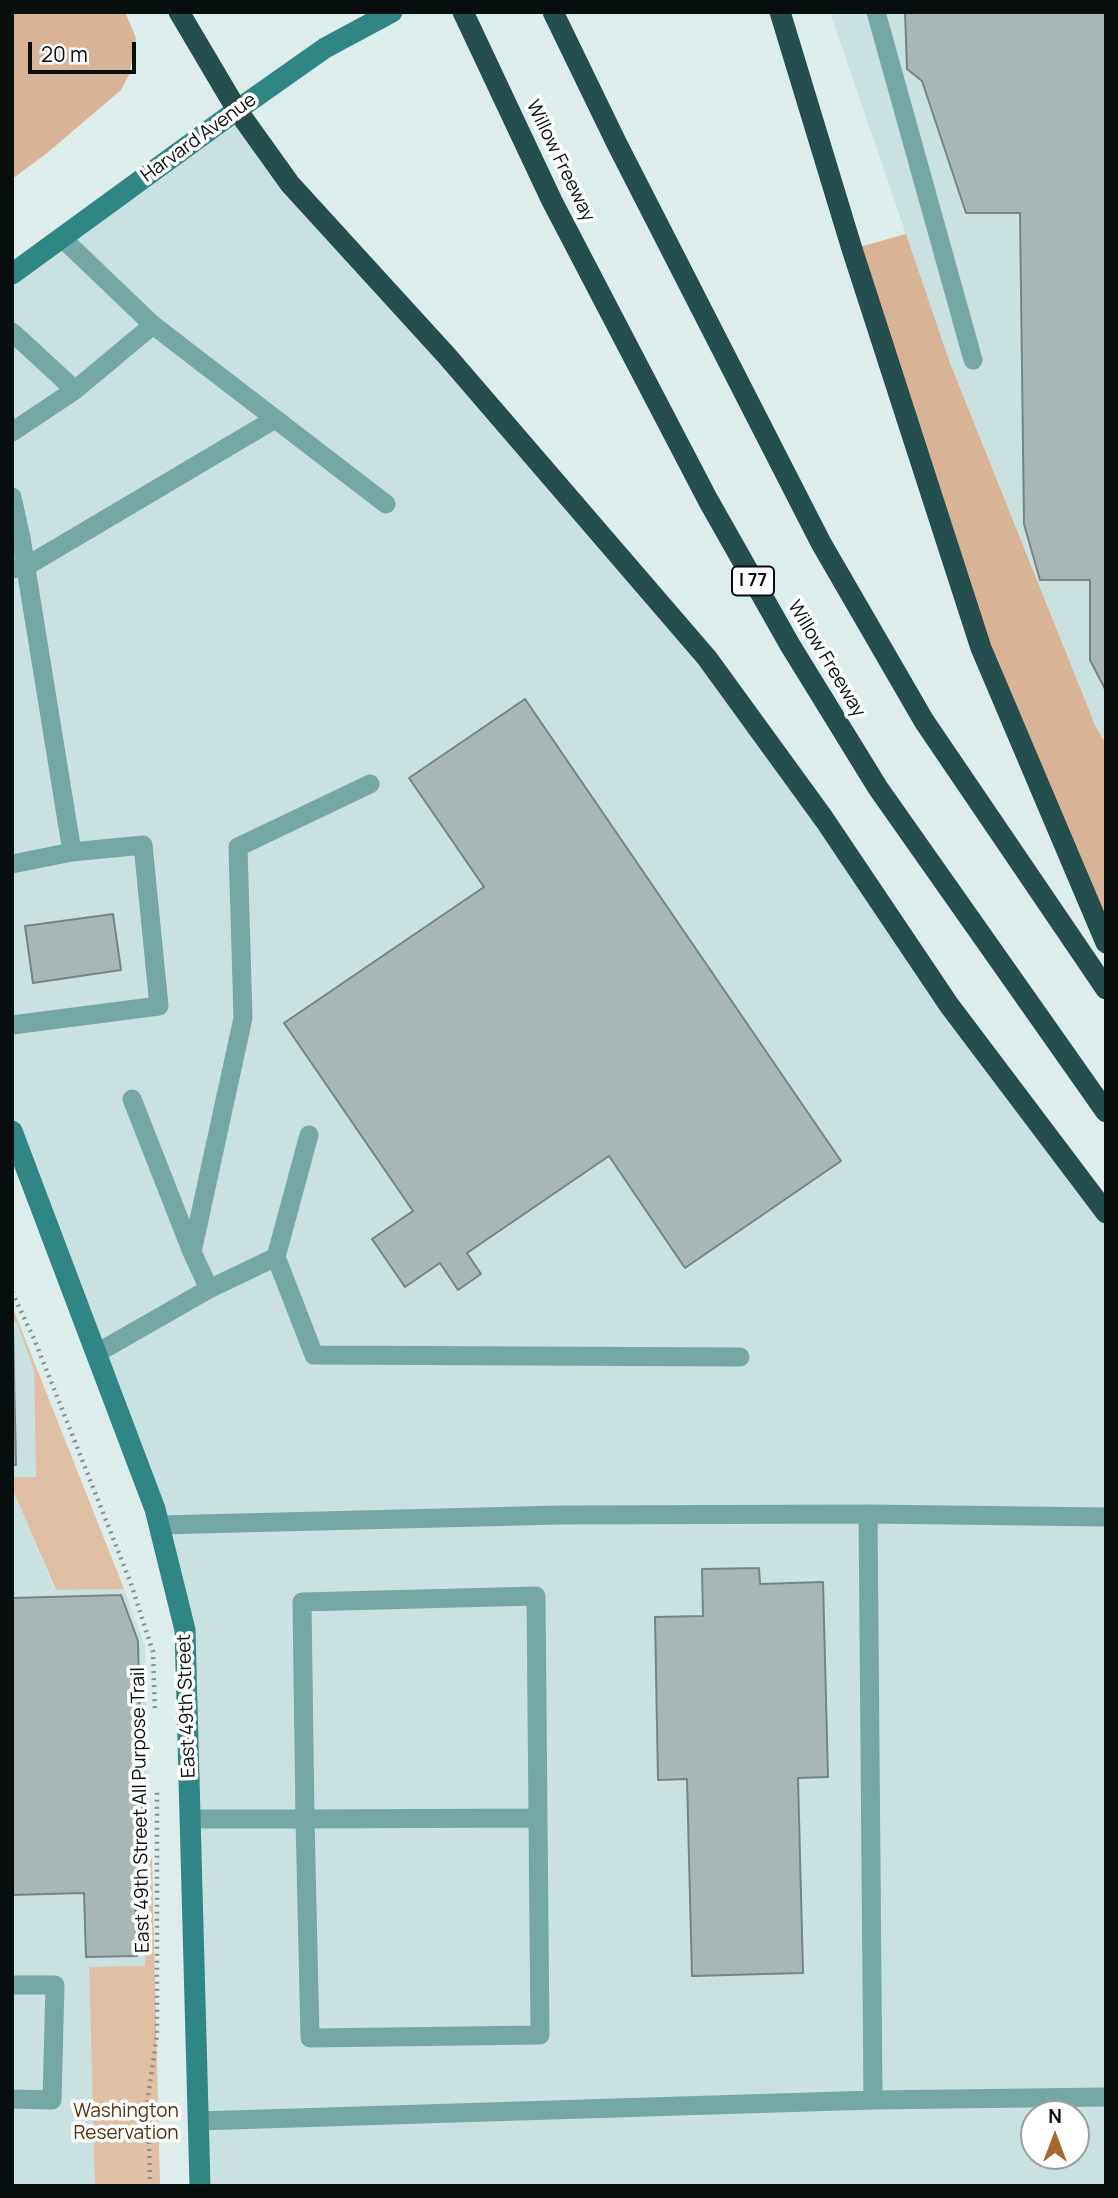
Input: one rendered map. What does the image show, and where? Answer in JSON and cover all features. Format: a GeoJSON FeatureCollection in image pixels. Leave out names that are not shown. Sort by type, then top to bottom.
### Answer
{"type":"FeatureCollection","features":[{"type":"Feature","properties":{"kind":"highway"},"geometry":{"type":"LineString","coordinates":[[179,12],[237,110],[290,184],[447,356],[707,658],[824,819],[949,1005],[1106,1213]]}},
{"type":"Feature","properties":{"kind":"highway","name":"Willow Freeway"},"geometry":{"type":"LineString","coordinates":[[463,12],[552,201],[708,500],[790,645],[878,788],[1106,1112]]}},
{"type":"Feature","properties":{"kind":"highway"},"geometry":{"type":"LineString","coordinates":[[553,12],[629,168],[821,543],[924,721],[1106,989]]}},
{"type":"Feature","properties":{"kind":"highway"},"geometry":{"type":"LineString","coordinates":[[780,12],[852,249],[981,648],[1106,943]]}},
{"type":"Feature","properties":{"kind":"street","name":"Harvard Avenue"},"geometry":{"type":"LineString","coordinates":[[12,274],[325,48],[392,12]]}},
{"type":"Feature","properties":{"kind":"street","name":"East 49th Street"},"geometry":{"type":"LineString","coordinates":[[12,1131],[159,1525],[185,1630],[200,2186]]}},
{"type":"Feature","properties":{"kind":"lane"},"geometry":{"type":"LineString","coordinates":[[876,12],[973,360]]}},
{"type":"Feature","properties":{"kind":"lane"},"geometry":{"type":"LineString","coordinates":[[62,238],[153,325],[386,504]]}},
{"type":"Feature","properties":{"kind":"lane"},"geometry":{"type":"LineString","coordinates":[[12,432],[75,390],[153,325]]}},
{"type":"Feature","properties":{"kind":"lane"},"geometry":{"type":"LineString","coordinates":[[12,332],[75,390]]}},
{"type":"Feature","properties":{"kind":"lane"},"geometry":{"type":"LineString","coordinates":[[19,568],[275,419]]}},
{"type":"Feature","properties":{"kind":"lane"},"geometry":{"type":"LineString","coordinates":[[12,497],[19,568],[72,852]]}},
{"type":"Feature","properties":{"kind":"lane"},"geometry":{"type":"LineString","coordinates":[[192,1252],[243,1018],[238,847],[370,783]]}},
{"type":"Feature","properties":{"kind":"lane"},"geometry":{"type":"LineString","coordinates":[[12,864],[72,852],[142,845],[159,1006],[12,1025]]}},
{"type":"Feature","properties":{"kind":"lane"},"geometry":{"type":"LineString","coordinates":[[132,1099],[209,1289]]}},
{"type":"Feature","properties":{"kind":"lane"},"geometry":{"type":"LineString","coordinates":[[309,1135],[276,1257],[314,1355],[740,1357]]}},
{"type":"Feature","properties":{"kind":"lane"},"geometry":{"type":"LineString","coordinates":[[97,1353],[209,1289],[276,1257]]}},
{"type":"Feature","properties":{"kind":"lane"},"geometry":{"type":"LineString","coordinates":[[868,1514],[873,2100]]}},
{"type":"Feature","properties":{"kind":"lane"},"geometry":{"type":"LineString","coordinates":[[159,1525],[560,1515],[868,1514],[1106,1517]]}},
{"type":"Feature","properties":{"kind":"lane"},"geometry":{"type":"LineString","coordinates":[[536,1596],[538,1818],[540,2035],[310,2038],[302,1602],[536,1596]]}},
{"type":"Feature","properties":{"kind":"lane"},"geometry":{"type":"LineString","coordinates":[[190,1819],[538,1818]]}},
{"type":"Feature","properties":{"kind":"lane"},"geometry":{"type":"LineString","coordinates":[[12,1985],[55,1985],[52,2100],[12,2099]]}},
{"type":"Feature","properties":{"kind":"lane"},"geometry":{"type":"LineString","coordinates":[[198,2121],[873,2100],[1106,2097]]}},
{"type":"Feature","properties":{"kind":"path","name":"East 49th Street All Purpose Trail"},"geometry":{"type":"LineString","coordinates":[[12,1292],[35,1341],[134,1593],[153,1651],[155,1720]]}},
{"type":"Feature","properties":{"kind":"path","name":"East 49th Street All Purpose Trail"},"geometry":{"type":"LineString","coordinates":[[150,2186],[148,2097],[157,2035],[157,1787]]}},
{"type":"Feature","properties":{"kind":"shaded area"},"geometry":{"type":"Polygon","coordinates":[[[12,12],[125,12],[136,38],[129,75],[121,90],[12,179],[12,12]]]}},
{"type":"Feature","properties":{"kind":"shaded area"},"geometry":{"type":"Polygon","coordinates":[[[830,12],[1106,12],[1106,744],[1095,725],[950,363],[830,12]]]}},
{"type":"Feature","properties":{"kind":"shaded area"},"geometry":{"type":"Polygon","coordinates":[[[237,110],[707,658],[1106,1213],[1106,2186],[200,2186],[185,1630],[159,1525],[12,1131],[12,274],[237,110]]]}},
{"type":"Feature","properties":{"kind":"shaded area"},"geometry":{"type":"Polygon","coordinates":[[[906,234],[950,363],[1095,725],[1106,744],[1106,943],[981,648],[852,249],[906,234]]]}},
{"type":"Feature","properties":{"kind":"shaded area"},"geometry":{"type":"Polygon","coordinates":[[[12,1322],[17,1322],[34,1371],[36,1478],[12,1477],[12,1322]]]}},
{"type":"Feature","properties":{"kind":"shaded area"},"geometry":{"type":"Polygon","coordinates":[[[12,1488],[55,1590],[124,1589],[145,1646],[150,1898],[143,1899],[145,1966],[89,1968],[95,2186],[12,2186],[12,1488]]]}},
{"type":"Feature","properties":{"kind":"green space"},"geometry":{"type":"Polygon","coordinates":[[[12,1306],[124,1589],[56,1590],[12,1488],[12,1477],[36,1477],[34,1371],[17,1322],[12,1322],[12,1306]]]}},
{"type":"Feature","properties":{"kind":"green space","name":"Washington Reservation"},"geometry":{"type":"Polygon","coordinates":[[[149,1859],[152,1859],[160,2186],[95,2186],[89,1967],[145,1966],[143,1899],[150,1899],[149,1859]]]}},
{"type":"Feature","properties":{"kind":"building"},"geometry":{"type":"Polygon","coordinates":[[[905,12],[1106,12],[1106,691],[1090,660],[1090,580],[1040,580],[1024,524],[1020,213],[966,213],[922,81],[907,69],[905,12]]]}},
{"type":"Feature","properties":{"kind":"building"},"geometry":{"type":"Polygon","coordinates":[[[525,699],[841,1161],[685,1268],[609,1156],[467,1253],[481,1274],[458,1290],[440,1263],[405,1287],[372,1239],[413,1211],[284,1023],[484,887],[409,778],[525,699]]]}},
{"type":"Feature","properties":{"kind":"building"},"geometry":{"type":"Polygon","coordinates":[[[113,914],[121,970],[33,983],[25,926],[113,914]]]}},
{"type":"Feature","properties":{"kind":"building"},"geometry":{"type":"Polygon","coordinates":[[[13,1326],[16,1465],[12,1465],[13,1326]]]}},
{"type":"Feature","properties":{"kind":"building"},"geometry":{"type":"Polygon","coordinates":[[[759,1568],[760,1584],[823,1582],[828,1777],[798,1778],[803,1973],[692,1976],[687,1779],[658,1780],[655,1617],[703,1616],[702,1569],[759,1568]]]}},
{"type":"Feature","properties":{"kind":"building"},"geometry":{"type":"Polygon","coordinates":[[[121,1595],[138,1641],[144,1891],[135,1891],[137,1956],[86,1957],[84,1893],[12,1895],[12,1598],[121,1595]]]}}]}
